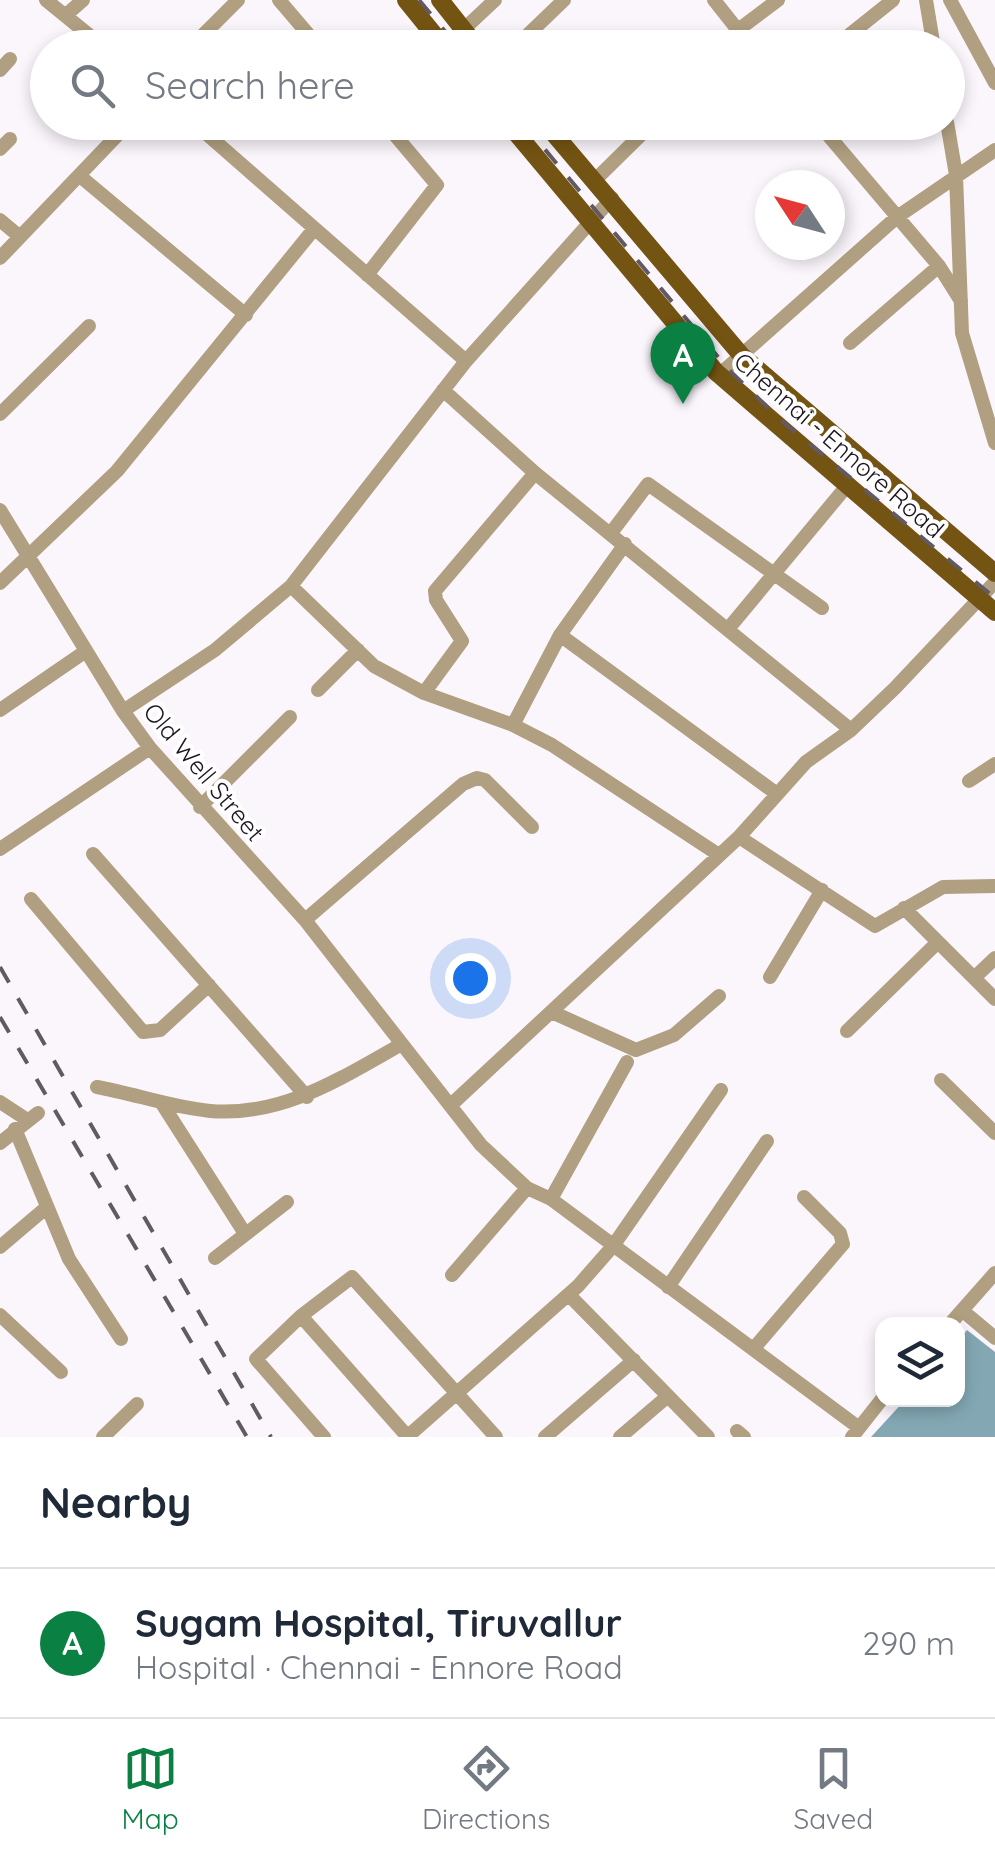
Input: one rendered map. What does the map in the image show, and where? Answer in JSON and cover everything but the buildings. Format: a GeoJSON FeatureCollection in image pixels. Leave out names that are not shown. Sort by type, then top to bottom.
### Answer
{"type":"FeatureCollection","features":[{"type":"Feature","properties":{"kind":"main road"},"geometry":{"type":"LineString","coordinates":[[406,0],[430,30]]}},
{"type":"Feature","properties":{"kind":"main road"},"geometry":{"type":"LineString","coordinates":[[440,0],[464,29]]}},
{"type":"Feature","properties":{"kind":"main road","name":"Chennai - Ennore Road"},"geometry":{"type":"LineString","coordinates":[[522,140],[719,375],[995,612]]}},
{"type":"Feature","properties":{"kind":"main road","name":"Chennai - Ennore Road"},"geometry":{"type":"LineString","coordinates":[[560,140],[742,356],[995,573]]}},
{"type":"Feature","properties":{"kind":"street"},"geometry":{"type":"LineString","coordinates":[[46,0],[84,30]]}},
{"type":"Feature","properties":{"kind":"street"},"geometry":{"type":"LineString","coordinates":[[66,15],[83,0]]}},
{"type":"Feature","properties":{"kind":"street"},"geometry":{"type":"LineString","coordinates":[[208,30],[238,0]]}},
{"type":"Feature","properties":{"kind":"street"},"geometry":{"type":"LineString","coordinates":[[279,0],[305,30]]}},
{"type":"Feature","properties":{"kind":"street"},"geometry":{"type":"LineString","coordinates":[[464,29],[496,0]]}},
{"type":"Feature","properties":{"kind":"street"},"geometry":{"type":"LineString","coordinates":[[533,30],[564,0]]}},
{"type":"Feature","properties":{"kind":"street"},"geometry":{"type":"LineString","coordinates":[[714,0],[735,30]]}},
{"type":"Feature","properties":{"kind":"street"},"geometry":{"type":"LineString","coordinates":[[752,30],[778,0]]}},
{"type":"Feature","properties":{"kind":"street"},"geometry":{"type":"LineString","coordinates":[[856,30],[894,0]]}},
{"type":"Feature","properties":{"kind":"street"},"geometry":{"type":"LineString","coordinates":[[926,0],[931,30]]}},
{"type":"Feature","properties":{"kind":"street"},"geometry":{"type":"LineString","coordinates":[[950,0],[995,83]]}},
{"type":"Feature","properties":{"kind":"street"},"geometry":{"type":"LineString","coordinates":[[0,258],[114,140]]}},
{"type":"Feature","properties":{"kind":"street"},"geometry":{"type":"LineString","coordinates":[[213,140],[466,361]]}},
{"type":"Feature","properties":{"kind":"street"},"geometry":{"type":"LineString","coordinates":[[367,275],[438,185],[399,140]]}},
{"type":"Feature","properties":{"kind":"street"},"geometry":{"type":"LineString","coordinates":[[595,180],[636,140]]}},
{"type":"Feature","properties":{"kind":"street"},"geometry":{"type":"LineString","coordinates":[[832,140],[939,266],[962,302]]}},
{"type":"Feature","properties":{"kind":"street"},"geometry":{"type":"LineString","coordinates":[[950,140],[956,174],[962,333],[990,414],[995,443]]}},
{"type":"Feature","properties":{"kind":"street"},"geometry":{"type":"LineString","coordinates":[[719,375],[897,217],[995,150]]}},
{"type":"Feature","properties":{"kind":"street"},"geometry":{"type":"LineString","coordinates":[[81,177],[246,314]]}},
{"type":"Feature","properties":{"kind":"street"},"geometry":{"type":"LineString","coordinates":[[123,711],[215,650],[291,586],[466,361],[612,198]]}},
{"type":"Feature","properties":{"kind":"street"},"geometry":{"type":"LineString","coordinates":[[0,220],[19,236]]}},
{"type":"Feature","properties":{"kind":"street"},"geometry":{"type":"LineString","coordinates":[[0,583],[117,470],[314,229]]}},
{"type":"Feature","properties":{"kind":"street"},"geometry":{"type":"LineString","coordinates":[[850,343],[939,266]]}},
{"type":"Feature","properties":{"kind":"street"},"geometry":{"type":"LineString","coordinates":[[0,414],[89,326]]}},
{"type":"Feature","properties":{"kind":"street"},"geometry":{"type":"LineString","coordinates":[[443,390],[535,473],[851,730]]}},
{"type":"Feature","properties":{"kind":"street"},"geometry":{"type":"LineString","coordinates":[[424,694],[462,641],[436,600],[435,591],[535,473]]}},
{"type":"Feature","properties":{"kind":"street"},"geometry":{"type":"LineString","coordinates":[[612,534],[648,484],[760,568],[775,572],[822,608]]}},
{"type":"Feature","properties":{"kind":"street"},"geometry":{"type":"LineString","coordinates":[[728,629],[846,487]]}},
{"type":"Feature","properties":{"kind":"street","name":"Old Well Street"},"geometry":{"type":"LineString","coordinates":[[0,510],[123,711],[150,748],[305,920],[482,1145],[527,1188],[551,1199],[755,1347],[855,1432]]}},
{"type":"Feature","properties":{"kind":"street"},"geometry":{"type":"LineString","coordinates":[[513,725],[560,635],[625,544]]}},
{"type":"Feature","properties":{"kind":"street"},"geometry":{"type":"LineString","coordinates":[[453,1104],[739,837],[806,762],[851,730],[995,582]]}},
{"type":"Feature","properties":{"kind":"street"},"geometry":{"type":"LineString","coordinates":[[291,586],[374,666],[424,694],[513,725],[719,854]]}},
{"type":"Feature","properties":{"kind":"street"},"geometry":{"type":"LineString","coordinates":[[560,635],[777,794]]}},
{"type":"Feature","properties":{"kind":"street"},"geometry":{"type":"LineString","coordinates":[[318,690],[358,650]]}},
{"type":"Feature","properties":{"kind":"street"},"geometry":{"type":"LineString","coordinates":[[0,710],[86,651]]}},
{"type":"Feature","properties":{"kind":"street"},"geometry":{"type":"LineString","coordinates":[[200,807],[290,717]]}},
{"type":"Feature","properties":{"kind":"street"},"geometry":{"type":"LineString","coordinates":[[0,849],[150,748]]}},
{"type":"Feature","properties":{"kind":"street"},"geometry":{"type":"LineString","coordinates":[[969,782],[995,764]]}},
{"type":"Feature","properties":{"kind":"street"},"geometry":{"type":"LineString","coordinates":[[305,920],[463,784],[477,778],[485,780],[532,826]]}},
{"type":"Feature","properties":{"kind":"street"},"geometry":{"type":"LineString","coordinates":[[739,837],[875,926],[943,887],[995,886]]}},
{"type":"Feature","properties":{"kind":"street"},"geometry":{"type":"LineString","coordinates":[[94,854],[308,1096]]}},
{"type":"Feature","properties":{"kind":"street"},"geometry":{"type":"LineString","coordinates":[[770,977],[822,890]]}},
{"type":"Feature","properties":{"kind":"street"},"geometry":{"type":"LineString","coordinates":[[31,899],[142,1032],[160,1030],[209,985]]}},
{"type":"Feature","properties":{"kind":"street"},"geometry":{"type":"LineString","coordinates":[[904,908],[995,999]]}},
{"type":"Feature","properties":{"kind":"street"},"geometry":{"type":"LineString","coordinates":[[847,1031],[938,942]]}},
{"type":"Feature","properties":{"kind":"street"},"geometry":{"type":"LineString","coordinates":[[974,978],[995,958]]}},
{"type":"Feature","properties":{"kind":"street"},"geometry":{"type":"LineString","coordinates":[[554,1013],[636,1050],[674,1035],[719,996]]}},
{"type":"Feature","properties":{"kind":"street"},"geometry":{"type":"LineString","coordinates":[[97,1087],[212,1111],[268,1108],[308,1096],[402,1044]]}},
{"type":"Feature","properties":{"kind":"street"},"geometry":{"type":"LineString","coordinates":[[551,1199],[627,1062]]}},
{"type":"Feature","properties":{"kind":"street"},"geometry":{"type":"LineString","coordinates":[[941,1080],[995,1134]]}},
{"type":"Feature","properties":{"kind":"street"},"geometry":{"type":"LineString","coordinates":[[300,1316],[407,1437],[569,1295],[613,1246],[722,1090]]}},
{"type":"Feature","properties":{"kind":"street"},"geometry":{"type":"LineString","coordinates":[[0,1102],[26,1121],[47,1207],[85,1288],[121,1339]]}},
{"type":"Feature","properties":{"kind":"street"},"geometry":{"type":"LineString","coordinates":[[161,1102],[244,1232]]}},
{"type":"Feature","properties":{"kind":"street"},"geometry":{"type":"LineString","coordinates":[[0,1143],[26,1121]]}},
{"type":"Feature","properties":{"kind":"street"},"geometry":{"type":"LineString","coordinates":[[668,1286],[767,1141]]}},
{"type":"Feature","properties":{"kind":"street"},"geometry":{"type":"LineString","coordinates":[[452,1275],[527,1188]]}},
{"type":"Feature","properties":{"kind":"street"},"geometry":{"type":"LineString","coordinates":[[755,1347],[843,1244],[840,1233],[804,1196]]}},
{"type":"Feature","properties":{"kind":"street"},"geometry":{"type":"LineString","coordinates":[[215,1258],[286,1202]]}},
{"type":"Feature","properties":{"kind":"street"},"geometry":{"type":"LineString","coordinates":[[0,1247],[47,1207]]}},
{"type":"Feature","properties":{"kind":"street"},"geometry":{"type":"LineString","coordinates":[[957,1317],[995,1273]]}},
{"type":"Feature","properties":{"kind":"street"},"geometry":{"type":"LineString","coordinates":[[324,1437],[256,1359],[300,1316],[352,1277],[496,1437]]}},
{"type":"Feature","properties":{"kind":"street"},"geometry":{"type":"LineString","coordinates":[[569,1295],[708,1437]]}},
{"type":"Feature","properties":{"kind":"street"},"geometry":{"type":"LineString","coordinates":[[963,1311],[995,1338]]}},
{"type":"Feature","properties":{"kind":"street"},"geometry":{"type":"LineString","coordinates":[[0,1315],[62,1372]]}},
{"type":"Feature","properties":{"kind":"street"},"geometry":{"type":"LineString","coordinates":[[545,1437],[634,1360]]}},
{"type":"Feature","properties":{"kind":"street"},"geometry":{"type":"LineString","coordinates":[[620,1437],[668,1396]]}},
{"type":"Feature","properties":{"kind":"street"},"geometry":{"type":"LineString","coordinates":[[103,1437],[136,1404]]}},
{"type":"Feature","properties":{"kind":"street"},"geometry":{"type":"LineString","coordinates":[[855,1432],[876,1407]]}},
{"type":"Feature","properties":{"kind":"water"},"geometry":{"type":"Polygon","coordinates":[[[967,1330],[995,1352],[995,1437],[871,1437],[899,1407],[965,1407],[967,1330]]]}},
{"type":"Feature","properties":{"kind":"railway"},"geometry":{"type":"LineString","coordinates":[[419,0],[444,30]]}},
{"type":"Feature","properties":{"kind":"railway"},"geometry":{"type":"LineString","coordinates":[[537,140],[729,370],[782,421],[995,598]]}},
{"type":"Feature","properties":{"kind":"railway"},"geometry":{"type":"LineString","coordinates":[[0,967],[271,1437]]}},
{"type":"Feature","properties":{"kind":"railway"},"geometry":{"type":"LineString","coordinates":[[0,1017],[247,1437]]}},
{"type":"Feature","properties":{"kind":"place","name":"Sugam Hospital, Tiruvallur"},"geometry":{"type":"Point","coordinates":[683,404]}}]}
